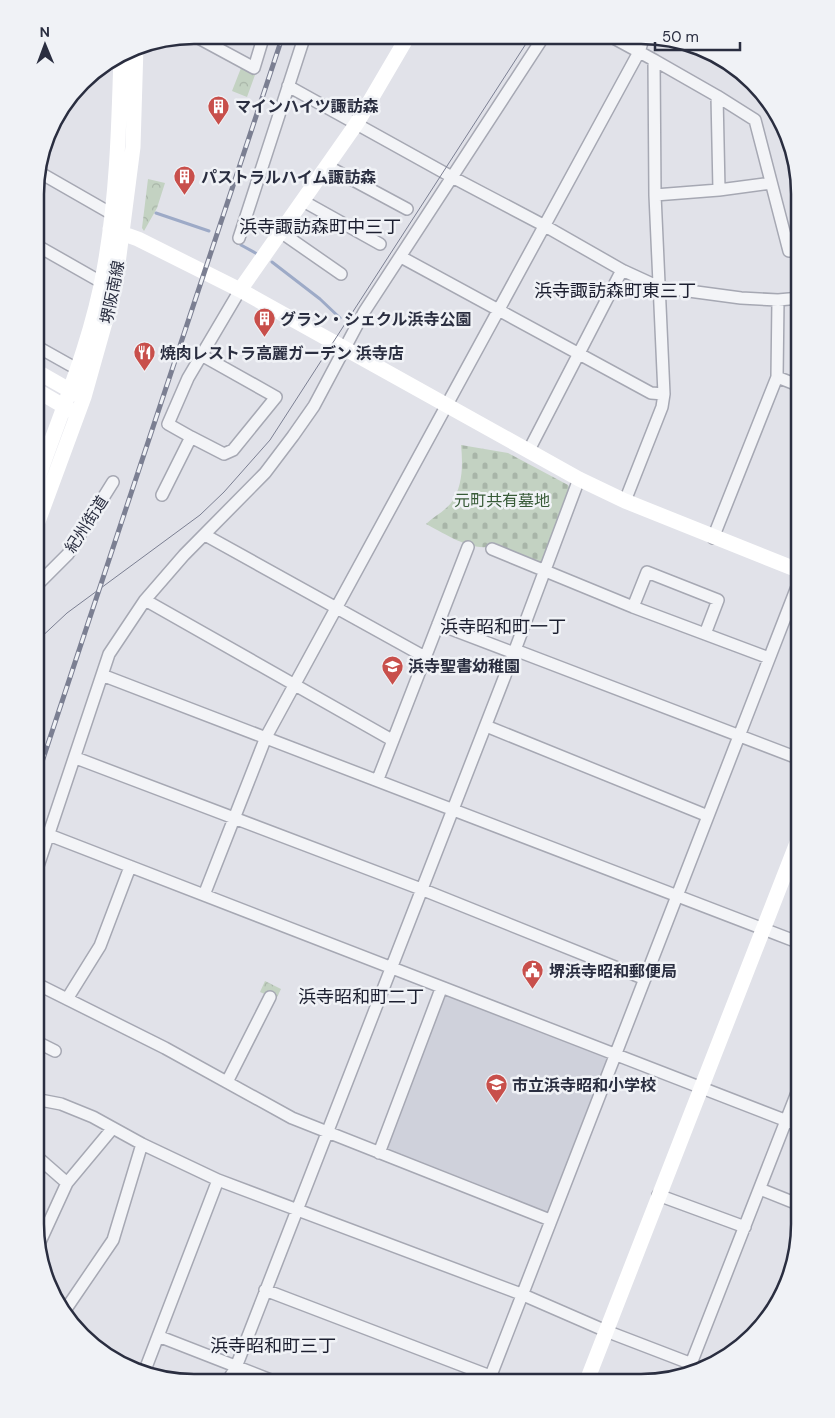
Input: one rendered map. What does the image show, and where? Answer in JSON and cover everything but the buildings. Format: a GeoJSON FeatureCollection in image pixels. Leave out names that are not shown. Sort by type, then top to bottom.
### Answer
{"type":"FeatureCollection","features":[{"type":"Feature","properties":{"kind":"street"},"geometry":{"type":"LineString","coordinates":[[210,44],[254,68],[261,44]]}},
{"type":"Feature","properties":{"kind":"street"},"geometry":{"type":"LineString","coordinates":[[239,238],[302,44]]}},
{"type":"Feature","properties":{"kind":"street"},"geometry":{"type":"LineString","coordinates":[[203,356],[276,397],[233,450],[224,454],[168,424],[188,378],[203,356],[240,290],[282,233],[357,123],[403,44]]}},
{"type":"Feature","properties":{"kind":"street"},"geometry":{"type":"LineString","coordinates":[[44,850],[109,654],[145,600],[266,473],[293,436],[314,406],[364,312],[539,44]]}},
{"type":"Feature","properties":{"kind":"street"},"geometry":{"type":"LineString","coordinates":[[624,44],[717,96],[755,120],[790,250]]}},
{"type":"Feature","properties":{"kind":"street"},"geometry":{"type":"LineString","coordinates":[[204,895],[266,738],[446,404],[545,226],[639,52],[642,44]]}},
{"type":"Feature","properties":{"kind":"street","name":"堺阪南線"},"geometry":{"type":"LineString","coordinates":[[44,462],[77,369],[101,282],[133,147],[136,55]]}},
{"type":"Feature","properties":{"kind":"street"},"geometry":{"type":"LineString","coordinates":[[625,501],[662,407],[664,394],[655,195],[654,60]]}},
{"type":"Feature","properties":{"kind":"street","name":"堺阪南線"},"geometry":{"type":"LineString","coordinates":[[44,505],[84,397],[114,295],[122,62]]}},
{"type":"Feature","properties":{"kind":"street"},"geometry":{"type":"LineString","coordinates":[[288,86],[622,270],[659,288],[740,298],[791,299]]}},
{"type":"Feature","properties":{"kind":"street"},"geometry":{"type":"LineString","coordinates":[[717,96],[719,190]]}},
{"type":"Feature","properties":{"kind":"street"},"geometry":{"type":"LineString","coordinates":[[327,166],[407,209]]}},
{"type":"Feature","properties":{"kind":"street"},"geometry":{"type":"LineString","coordinates":[[45,176],[115,226],[240,290],[579,479],[625,501],[713,538],[791,568]]}},
{"type":"Feature","properties":{"kind":"street"},"geometry":{"type":"LineString","coordinates":[[655,195],[719,190],[771,183]]}},
{"type":"Feature","properties":{"kind":"street"},"geometry":{"type":"LineString","coordinates":[[303,201],[380,244]]}},
{"type":"Feature","properties":{"kind":"street"},"geometry":{"type":"LineString","coordinates":[[282,233],[341,274]]}},
{"type":"Feature","properties":{"kind":"street"},"geometry":{"type":"LineString","coordinates":[[44,250],[101,282]]}},
{"type":"Feature","properties":{"kind":"street"},"geometry":{"type":"LineString","coordinates":[[401,257],[651,392],[664,394]]}},
{"type":"Feature","properties":{"kind":"street"},"geometry":{"type":"LineString","coordinates":[[528,450],[622,270]]}},
{"type":"Feature","properties":{"kind":"street"},"geometry":{"type":"LineString","coordinates":[[713,538],[777,377],[778,300]]}},
{"type":"Feature","properties":{"kind":"street"},"geometry":{"type":"LineString","coordinates":[[44,350],[77,369]]}},
{"type":"Feature","properties":{"kind":"street"},"geometry":{"type":"LineString","coordinates":[[44,376],[84,397]]}},
{"type":"Feature","properties":{"kind":"street"},"geometry":{"type":"LineString","coordinates":[[777,377],[791,382]]}},
{"type":"Feature","properties":{"kind":"street"},"geometry":{"type":"LineString","coordinates":[[44,395],[78,413]]}},
{"type":"Feature","properties":{"kind":"street"},"geometry":{"type":"LineString","coordinates":[[162,495],[191,437]]}},
{"type":"Feature","properties":{"kind":"street"},"geometry":{"type":"LineString","coordinates":[[232,1374],[515,652],[579,479]]}},
{"type":"Feature","properties":{"kind":"street","name":"紀州街道"},"geometry":{"type":"LineString","coordinates":[[44,578],[68,554],[113,482]]}},
{"type":"Feature","properties":{"kind":"street"},"geometry":{"type":"LineString","coordinates":[[205,535],[425,657]]}},
{"type":"Feature","properties":{"kind":"street"},"geometry":{"type":"LineString","coordinates":[[378,780],[468,547]]}},
{"type":"Feature","properties":{"kind":"street"},"geometry":{"type":"LineString","coordinates":[[492,549],[633,607],[769,658]]}},
{"type":"Feature","properties":{"kind":"street"},"geometry":{"type":"LineString","coordinates":[[633,607],[647,572],[718,600],[705,634]]}},
{"type":"Feature","properties":{"kind":"street"},"geometry":{"type":"LineString","coordinates":[[145,600],[392,740]]}},
{"type":"Feature","properties":{"kind":"street"},"geometry":{"type":"LineString","coordinates":[[491,1374],[791,602]]}},
{"type":"Feature","properties":{"kind":"street"},"geometry":{"type":"LineString","coordinates":[[438,624],[791,756]]}},
{"type":"Feature","properties":{"kind":"street"},"geometry":{"type":"LineString","coordinates":[[102,675],[791,940]]}},
{"type":"Feature","properties":{"kind":"street"},"geometry":{"type":"LineString","coordinates":[[486,726],[708,816]]}},
{"type":"Feature","properties":{"kind":"street"},"geometry":{"type":"LineString","coordinates":[[76,758],[421,890],[644,979]]}},
{"type":"Feature","properties":{"kind":"street"},"geometry":{"type":"LineString","coordinates":[[49,835],[614,1056],[791,1123]]}},
{"type":"Feature","properties":{"kind":"street"},"geometry":{"type":"LineString","coordinates":[[589,1374],[791,858]]}},
{"type":"Feature","properties":{"kind":"street"},"geometry":{"type":"LineString","coordinates":[[67,999],[100,946],[130,867]]}},
{"type":"Feature","properties":{"kind":"street"},"geometry":{"type":"LineString","coordinates":[[44,988],[227,1082],[292,1118],[550,1220]]}},
{"type":"Feature","properties":{"kind":"street"},"geometry":{"type":"LineString","coordinates":[[379,1153],[441,988]]}},
{"type":"Feature","properties":{"kind":"street"},"geometry":{"type":"LineString","coordinates":[[227,1082],[270,997]]}},
{"type":"Feature","properties":{"kind":"street"},"geometry":{"type":"LineString","coordinates":[[44,1046],[55,1051]]}},
{"type":"Feature","properties":{"kind":"street"},"geometry":{"type":"LineString","coordinates":[[44,1101],[61,1104],[93,1117],[112,1129],[218,1180],[297,1208],[521,1294],[685,1367]]}},
{"type":"Feature","properties":{"kind":"street"},"geometry":{"type":"LineString","coordinates":[[690,1366],[791,1108]]}},
{"type":"Feature","properties":{"kind":"street"},"geometry":{"type":"LineString","coordinates":[[44,1233],[68,1183],[112,1129]]}},
{"type":"Feature","properties":{"kind":"street"},"geometry":{"type":"LineString","coordinates":[[68,1306],[113,1240],[142,1144]]}},
{"type":"Feature","properties":{"kind":"street"},"geometry":{"type":"LineString","coordinates":[[44,1163],[68,1183]]}},
{"type":"Feature","properties":{"kind":"street"},"geometry":{"type":"LineString","coordinates":[[146,1366],[218,1180]]}},
{"type":"Feature","properties":{"kind":"street"},"geometry":{"type":"LineString","coordinates":[[760,1189],[791,1201]]}},
{"type":"Feature","properties":{"kind":"street"},"geometry":{"type":"LineString","coordinates":[[658,1195],[745,1227]]}},
{"type":"Feature","properties":{"kind":"street"},"geometry":{"type":"LineString","coordinates":[[265,1290],[474,1374]]}},
{"type":"Feature","properties":{"kind":"street"},"geometry":{"type":"LineString","coordinates":[[158,1336],[255,1374]]}},
{"type":"Feature","properties":{"kind":"shaded area","name":"市立浜寺昭和小学校"},"geometry":{"type":"Polygon","coordinates":[[[441,989],[614,1056],[550,1220],[379,1153],[441,989]]]}},
{"type":"Feature","properties":{"kind":"green space"},"geometry":{"type":"Polygon","coordinates":[[[241,68],[255,75],[247,97],[232,91],[241,68]]]}},
{"type":"Feature","properties":{"kind":"green space"},"geometry":{"type":"Polygon","coordinates":[[[148,179],[165,183],[157,208],[144,231],[142,228],[148,179]]]}},
{"type":"Feature","properties":{"kind":"green space","name":"元町共有墓地"},"geometry":{"type":"Polygon","coordinates":[[[461,445],[508,453],[568,485],[571,491],[544,560],[539,562],[495,545],[478,547],[469,545],[426,524],[448,506],[455,497],[461,475],[461,445]]]}},
{"type":"Feature","properties":{"kind":"green space"},"geometry":{"type":"Polygon","coordinates":[[[265,981],[281,989],[276,999],[260,992],[265,981]]]}},
{"type":"Feature","properties":{"kind":"waterway"},"geometry":{"type":"LineString","coordinates":[[156,213],[209,231]]}},
{"type":"Feature","properties":{"kind":"waterway"},"geometry":{"type":"LineString","coordinates":[[241,245],[259,255]]}},
{"type":"Feature","properties":{"kind":"waterway"},"geometry":{"type":"LineString","coordinates":[[272,262],[320,299],[340,318]]}},
{"type":"Feature","properties":{"kind":"tram line"},"geometry":{"type":"LineString","coordinates":[[44,635],[67,613],[200,515],[224,492],[270,440],[526,44]]}},
{"type":"Feature","properties":{"kind":"railway"},"geometry":{"type":"LineString","coordinates":[[44,756],[280,44]]}},
{"type":"Feature","properties":{"kind":"place","name":"マインハイツ諏訪森"},"geometry":{"type":"Point","coordinates":[219,125]}},
{"type":"Feature","properties":{"kind":"place","name":"パストラルハイム諏訪森"},"geometry":{"type":"Point","coordinates":[185,196]}},
{"type":"Feature","properties":{"kind":"place","name":"グラン・シェクル浜寺公園"},"geometry":{"type":"Point","coordinates":[264,338]}},
{"type":"Feature","properties":{"kind":"place","name":"焼肉レストラ高麗ガーデン 浜寺店"},"geometry":{"type":"Point","coordinates":[144,372]}},
{"type":"Feature","properties":{"kind":"place","name":"浜寺聖書幼稚園"},"geometry":{"type":"Point","coordinates":[392,685]}},
{"type":"Feature","properties":{"kind":"place","name":"堺浜寺昭和郵便局"},"geometry":{"type":"Point","coordinates":[533,990]}},
{"type":"Feature","properties":{"kind":"place","name":"市立浜寺昭和小学校"},"geometry":{"type":"Point","coordinates":[496,1104]}},
{"type":"Feature","properties":{"kind":"district","name":"浜寺諏訪森町中三丁"},"geometry":{"type":"Point","coordinates":[320,227]}},
{"type":"Feature","properties":{"kind":"district","name":"浜寺諏訪森町東三丁"},"geometry":{"type":"Point","coordinates":[615,291]}},
{"type":"Feature","properties":{"kind":"district","name":"浜寺昭和町一丁"},"geometry":{"type":"Point","coordinates":[503,627]}},
{"type":"Feature","properties":{"kind":"district","name":"浜寺昭和町二丁"},"geometry":{"type":"Point","coordinates":[361,997]}},
{"type":"Feature","properties":{"kind":"district","name":"浜寺昭和町三丁"},"geometry":{"type":"Point","coordinates":[273,1346]}}]}
